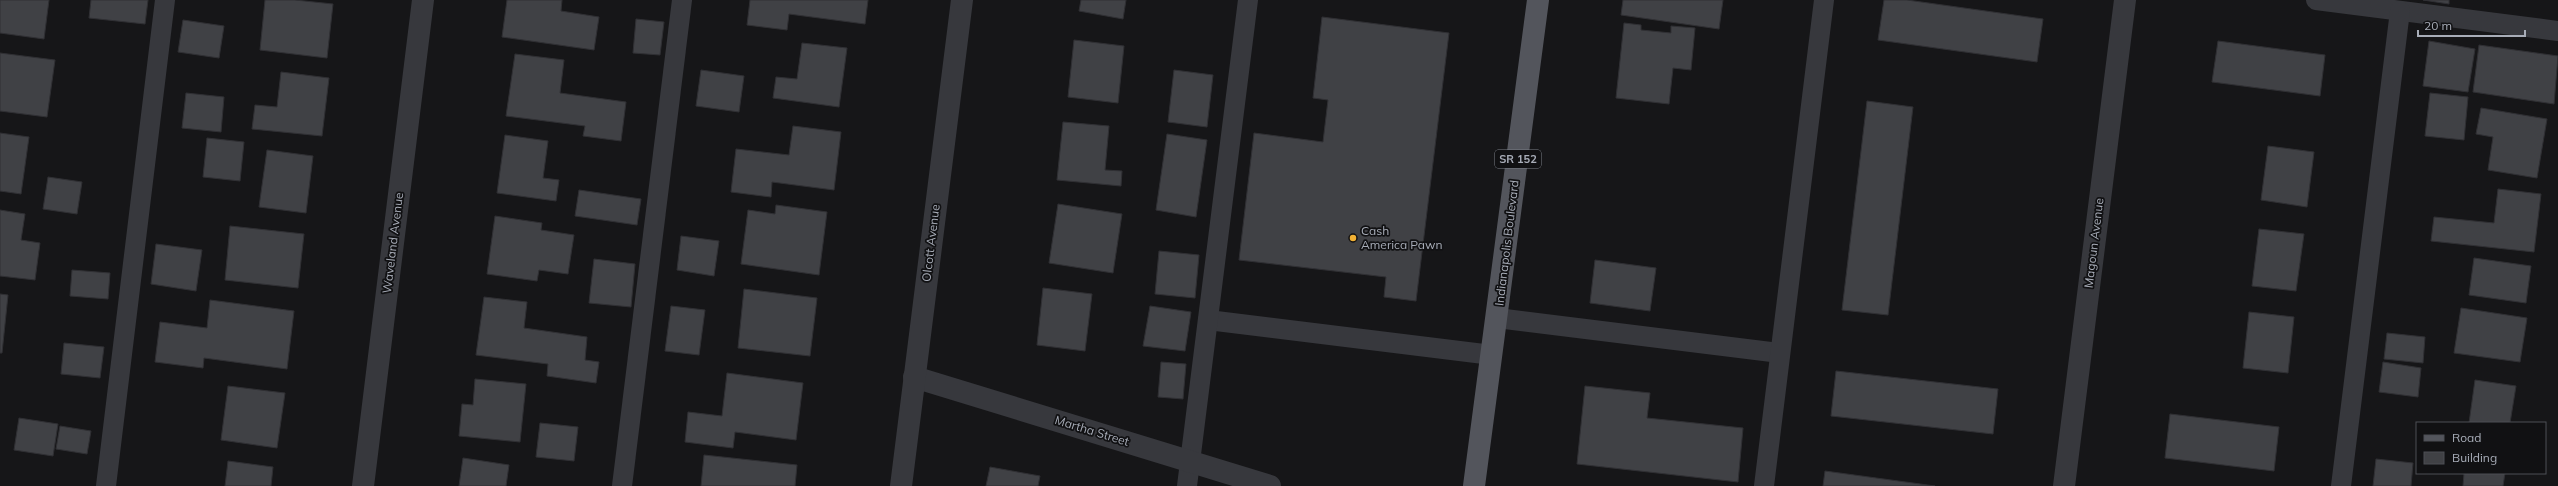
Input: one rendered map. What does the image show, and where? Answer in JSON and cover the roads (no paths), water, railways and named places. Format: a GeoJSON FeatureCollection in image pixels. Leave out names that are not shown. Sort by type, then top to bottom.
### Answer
{"type":"FeatureCollection","features":[{"type":"Feature","properties":{"kind":"main road","name":"Indianapolis Boulevard"},"geometry":{"type":"LineString","coordinates":[[1474,486],[1538,0]]}},
{"type":"Feature","properties":{"kind":"street","name":"Waveland Avenue"},"geometry":{"type":"LineString","coordinates":[[363,486],[423,0]]}},
{"type":"Feature","properties":{"kind":"street","name":"Olcott Avenue"},"geometry":{"type":"LineString","coordinates":[[901,486],[962,0]]}},
{"type":"Feature","properties":{"kind":"street","name":"Magoun Avenue"},"geometry":{"type":"LineString","coordinates":[[2064,486],[2125,0]]}},
{"type":"Feature","properties":{"kind":"street","name":"Martha Street"},"geometry":{"type":"LineString","coordinates":[[914,377],[1270,486]]}},
{"type":"Feature","properties":{"kind":"lane"},"geometry":{"type":"LineString","coordinates":[[106,486],[165,0]]}},
{"type":"Feature","properties":{"kind":"lane"},"geometry":{"type":"LineString","coordinates":[[622,486],[682,0]]}},
{"type":"Feature","properties":{"kind":"lane"},"geometry":{"type":"LineString","coordinates":[[1187,486],[1248,0]]}},
{"type":"Feature","properties":{"kind":"lane"},"geometry":{"type":"LineString","coordinates":[[1764,486],[1824,0]]}},
{"type":"Feature","properties":{"kind":"lane"},"geometry":{"type":"LineString","coordinates":[[2316,0],[2558,31]]}},
{"type":"Feature","properties":{"kind":"lane"},"geometry":{"type":"LineString","coordinates":[[2341,486],[2400,11]]}},
{"type":"Feature","properties":{"kind":"lane"},"geometry":{"type":"LineString","coordinates":[[1497,318],[1780,353]]}},
{"type":"Feature","properties":{"kind":"lane"},"geometry":{"type":"LineString","coordinates":[[1208,320],[1492,356]]}},
{"type":"Feature","properties":{"kind":"place","name":"Cash America Pawn"},"geometry":{"type":"Point","coordinates":[1353,238]}}]}
